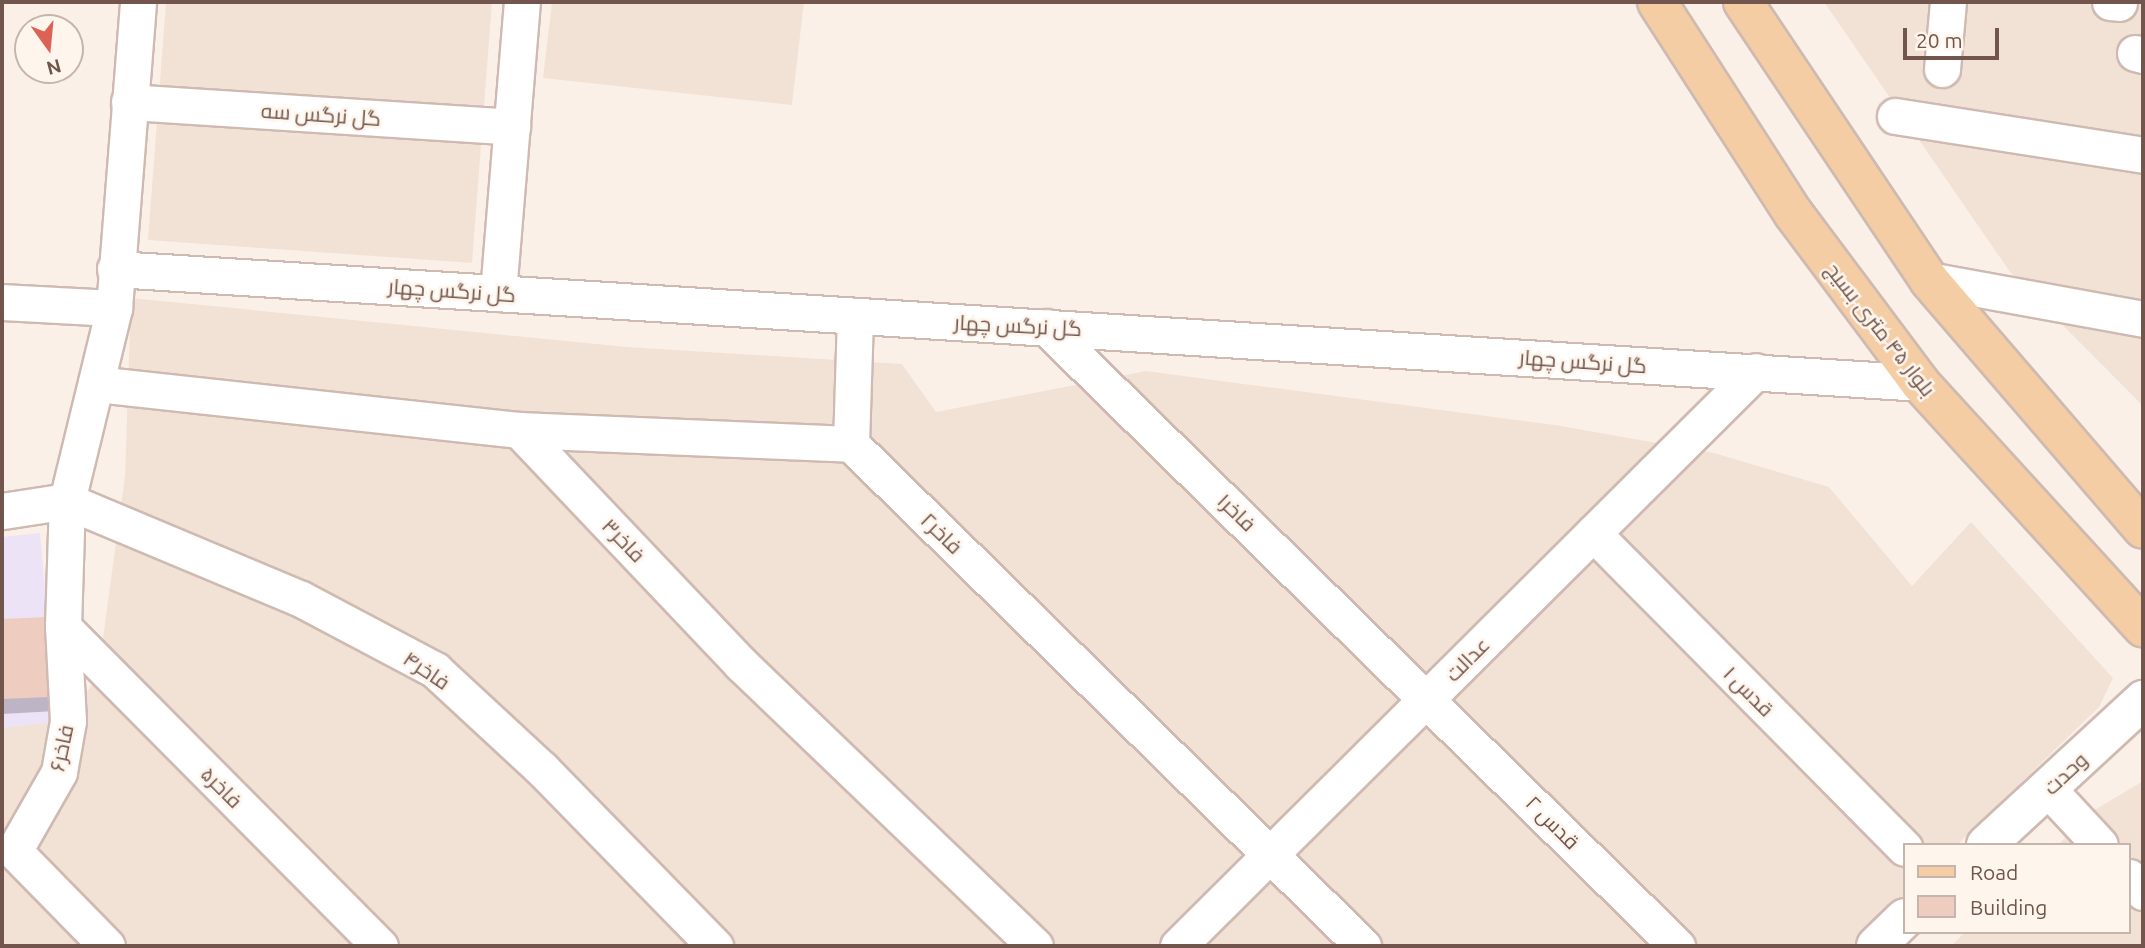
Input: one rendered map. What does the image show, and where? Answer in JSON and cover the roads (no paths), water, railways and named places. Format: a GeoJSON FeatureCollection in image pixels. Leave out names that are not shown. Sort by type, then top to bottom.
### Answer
{"type":"FeatureCollection","features":[{"type":"Feature","properties":{"kind":"main road","name":"بلوار ۴۵ متری بسیج"},"geometry":{"type":"LineString","coordinates":[[1657,2],[1793,213],[1920,383],[2143,627]]}},
{"type":"Feature","properties":{"kind":"main road"},"geometry":{"type":"LineString","coordinates":[[1744,2],[1929,280],[2143,529]]}},
{"type":"Feature","properties":{"kind":"street","name":"فاخر۶"},"geometry":{"type":"LineString","coordinates":[[107,946],[14,851],[58,772],[68,721],[63,627],[67,502],[114,308],[138,2]]}},
{"type":"Feature","properties":{"kind":"street"},"geometry":{"type":"LineString","coordinates":[[499,293],[522,2]]}},
{"type":"Feature","properties":{"kind":"street"},"geometry":{"type":"LineString","coordinates":[[1942,69],[1948,2]]}},
{"type":"Feature","properties":{"kind":"street"},"geometry":{"type":"LineString","coordinates":[[2110,2],[2119,3]]}},
{"type":"Feature","properties":{"kind":"street","name":"گل نرگس سه"},"geometry":{"type":"LineString","coordinates":[[130,102],[512,127]]}},
{"type":"Feature","properties":{"kind":"street"},"geometry":{"type":"LineString","coordinates":[[1895,116],[2143,155]]}},
{"type":"Feature","properties":{"kind":"street","name":"گل نرگس چهار"},"geometry":{"type":"LineString","coordinates":[[115,269],[1920,383]]}},
{"type":"Feature","properties":{"kind":"street"},"geometry":{"type":"LineString","coordinates":[[1929,280],[2143,318]]}},
{"type":"Feature","properties":{"kind":"street"},"geometry":{"type":"LineString","coordinates":[[2,302],[114,308]]}},
{"type":"Feature","properties":{"kind":"street"},"geometry":{"type":"LineString","coordinates":[[96,384],[519,430],[850,444],[855,316]]}},
{"type":"Feature","properties":{"kind":"street","name":"فاخر۱"},"geometry":{"type":"LineString","coordinates":[[1046,327],[1428,698]]}},
{"type":"Feature","properties":{"kind":"street","name":"عدالت"},"geometry":{"type":"LineString","coordinates":[[1178,946],[1756,372]]}},
{"type":"Feature","properties":{"kind":"street","name":"فاخر۳"},"geometry":{"type":"LineString","coordinates":[[519,430],[741,664],[1035,946]]}},
{"type":"Feature","properties":{"kind":"street","name":"فاخر۲"},"geometry":{"type":"LineString","coordinates":[[850,444],[1363,946]]}},
{"type":"Feature","properties":{"kind":"street"},"geometry":{"type":"LineString","coordinates":[[2,511],[67,502]]}},
{"type":"Feature","properties":{"kind":"street","name":"فاخر۴"},"geometry":{"type":"LineString","coordinates":[[67,502],[301,598],[435,670],[542,769],[715,946]]}},
{"type":"Feature","properties":{"kind":"street","name":"قدس ۱"},"geometry":{"type":"LineString","coordinates":[[1593,533],[1904,847]]}},
{"type":"Feature","properties":{"kind":"street","name":"فاخر۵"},"geometry":{"type":"LineString","coordinates":[[63,627],[380,946]]}},
{"type":"Feature","properties":{"kind":"street","name":"قدس ۲"},"geometry":{"type":"LineString","coordinates":[[1428,698],[1677,946]]}},
{"type":"Feature","properties":{"kind":"street","name":"وحدت"},"geometry":{"type":"LineString","coordinates":[[1988,843],[2143,699]]}},
{"type":"Feature","properties":{"kind":"street"},"geometry":{"type":"LineString","coordinates":[[2048,789],[2098,843]]}},
{"type":"Feature","properties":{"kind":"street"},"geometry":{"type":"LineString","coordinates":[[2131,879],[2143,892]]}}]}
